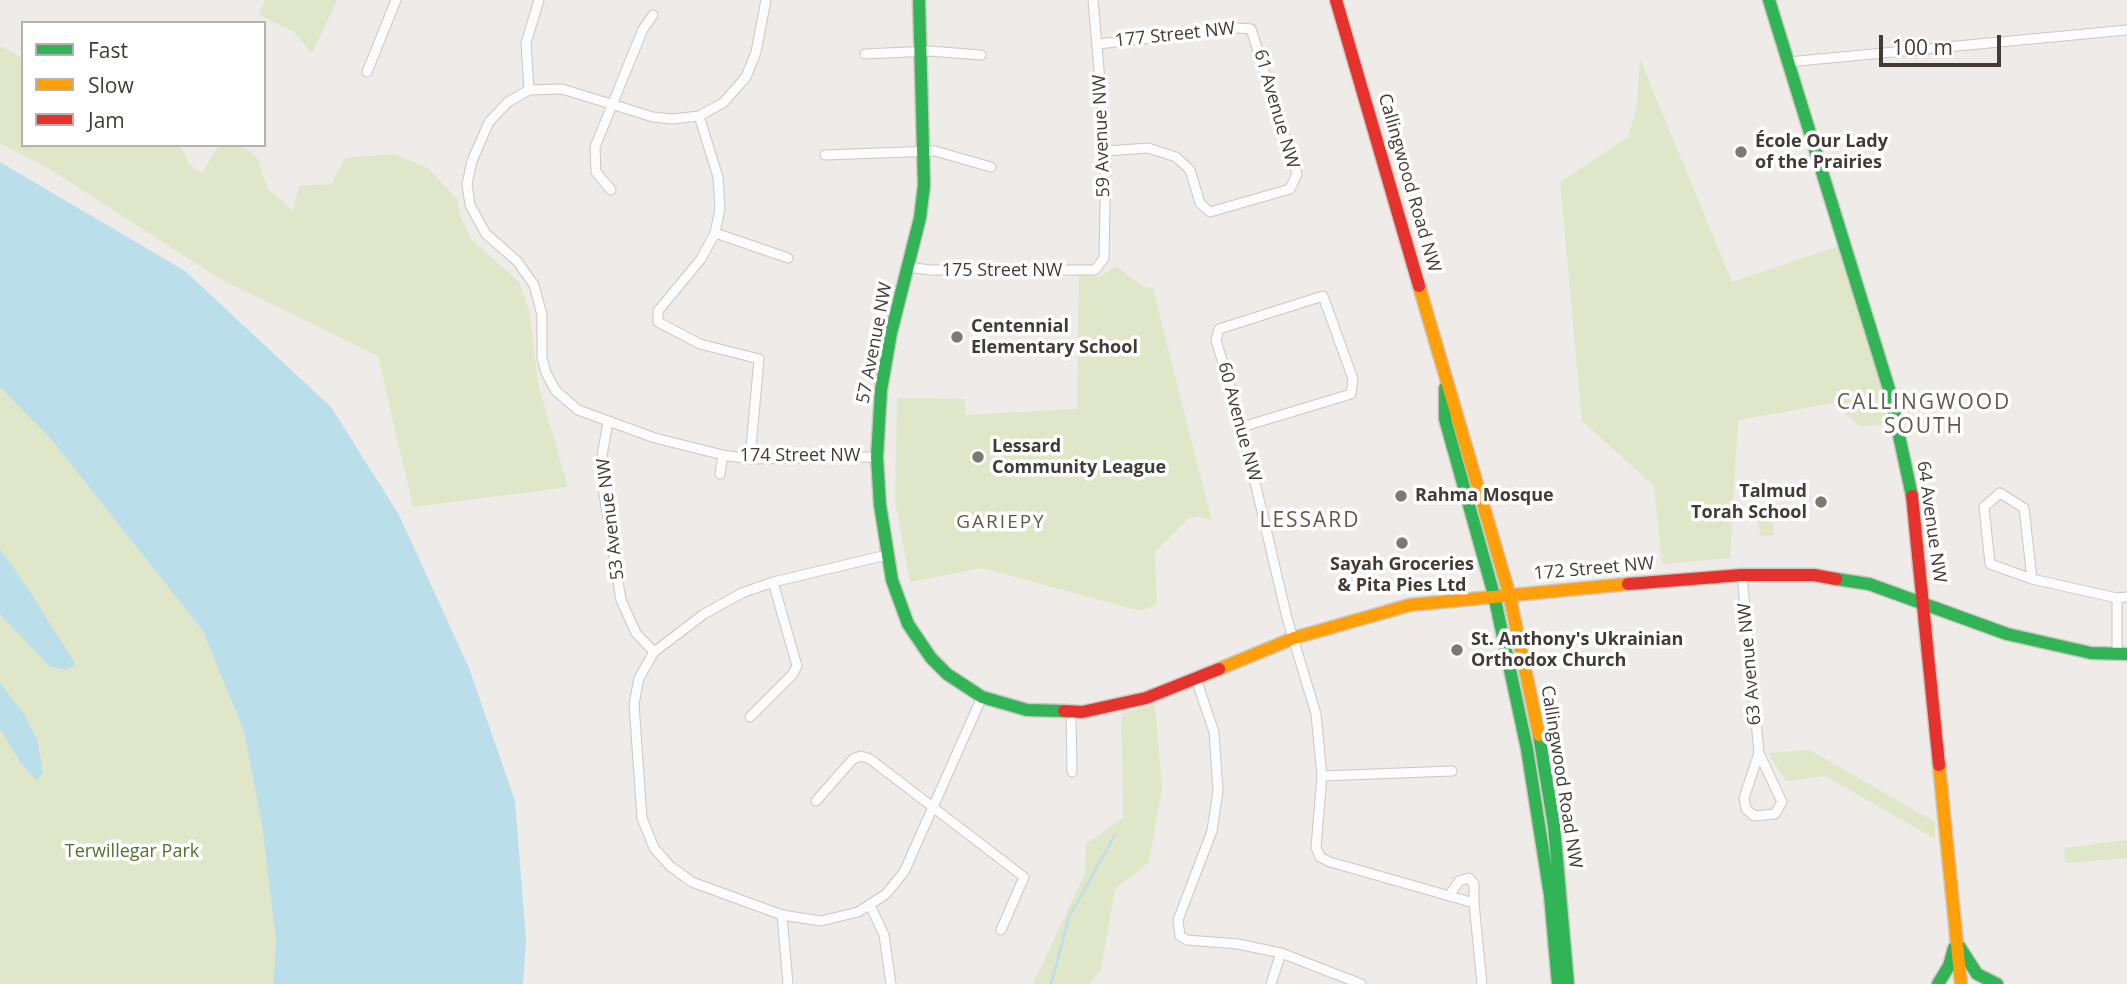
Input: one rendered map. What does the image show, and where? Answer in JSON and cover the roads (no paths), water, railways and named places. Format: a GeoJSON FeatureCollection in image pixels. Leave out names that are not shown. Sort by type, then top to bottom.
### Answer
{"type":"FeatureCollection","features":[{"type":"Feature","properties":{"kind":"street"},"geometry":{"type":"LineString","coordinates":[[367,72],[396,0]]}},
{"type":"Feature","properties":{"kind":"street"},"geometry":{"type":"LineString","coordinates":[[529,90],[526,43],[539,0]]}},
{"type":"Feature","properties":{"kind":"street"},"geometry":{"type":"LineString","coordinates":[[607,422],[570,405],[550,382],[542,358],[542,316],[534,285],[517,261],[486,234],[470,205],[468,175],[485,131],[497,111],[529,90],[569,89],[661,119],[699,116],[723,103],[747,77],[756,52],[766,0]]}},
{"type":"Feature","properties":{"kind":"street","name":"57 Avenue NW"},"geometry":{"type":"LineString","coordinates":[[908,624],[887,555],[877,457],[885,364],[922,202],[924,151],[918,51],[919,0]]}},
{"type":"Feature","properties":{"kind":"street","name":"59 Avenue NW"},"geometry":{"type":"LineString","coordinates":[[1093,0],[1106,150],[1104,258],[1095,270]]}},
{"type":"Feature","properties":{"kind":"street","name":"Callingwood Road NW"},"geometry":{"type":"LineString","coordinates":[[1336,0],[1509,593],[1539,734],[1554,826],[1568,984]]}},
{"type":"Feature","properties":{"kind":"street","name":"64 Avenue NW"},"geometry":{"type":"LineString","coordinates":[[1769,0],[1889,389],[1912,493],[1961,984]]}},
{"type":"Feature","properties":{"kind":"street"},"geometry":{"type":"LineString","coordinates":[[611,190],[598,177],[594,156],[643,29],[653,15]]}},
{"type":"Feature","properties":{"kind":"street","name":"177 Street NW"},"geometry":{"type":"LineString","coordinates":[[1098,44],[1238,28],[1251,29]]}},
{"type":"Feature","properties":{"kind":"street","name":"61 Avenue NW"},"geometry":{"type":"LineString","coordinates":[[1106,150],[1148,148],[1176,157],[1190,170],[1200,203],[1210,212],[1290,189],[1297,174],[1251,29]]}},
{"type":"Feature","properties":{"kind":"street"},"geometry":{"type":"LineString","coordinates":[[1788,62],[2127,30]]}},
{"type":"Feature","properties":{"kind":"street"},"geometry":{"type":"LineString","coordinates":[[865,54],[918,51],[981,55]]}},
{"type":"Feature","properties":{"kind":"street"},"geometry":{"type":"LineString","coordinates":[[699,116],[718,177],[720,209],[715,233],[701,259],[658,311],[658,322],[700,344],[759,359],[750,459]]}},
{"type":"Feature","properties":{"kind":"street"},"geometry":{"type":"LineString","coordinates":[[825,155],[943,152],[991,167]]}},
{"type":"Feature","properties":{"kind":"street"},"geometry":{"type":"LineString","coordinates":[[715,233],[788,258]]}},
{"type":"Feature","properties":{"kind":"street","name":"175 Street NW"},"geometry":{"type":"LineString","coordinates":[[908,267],[930,270],[1095,270]]}},
{"type":"Feature","properties":{"kind":"street","name":"60 Avenue NW"},"geometry":{"type":"LineString","coordinates":[[1242,427],[1351,394],[1353,379],[1323,296],[1219,329],[1216,340],[1242,427],[1294,638],[1316,714],[1322,776],[1316,847],[1320,857],[1449,896]]}},
{"type":"Feature","properties":{"kind":"street","name":"Callingwood Road NW"},"geometry":{"type":"LineString","coordinates":[[1445,377],[1445,419],[1494,595],[1527,749],[1550,895],[1559,984]]}},
{"type":"Feature","properties":{"kind":"street","name":"174 Street NW"},"geometry":{"type":"LineString","coordinates":[[607,422],[654,438],[750,459],[877,457]]}},
{"type":"Feature","properties":{"kind":"street","name":"53 Avenue NW"},"geometry":{"type":"LineString","coordinates":[[607,422],[602,456],[603,488],[621,600],[636,633],[654,652]]}},
{"type":"Feature","properties":{"kind":"street","name":"174 Street NW"},"geometry":{"type":"LineString","coordinates":[[720,474],[723,455]]}},
{"type":"Feature","properties":{"kind":"street"},"geometry":{"type":"LineString","coordinates":[[2032,579],[2024,508],[2000,493],[1984,507],[1990,564],[2032,579],[2122,597],[2122,654]]}},
{"type":"Feature","properties":{"kind":"street"},"geometry":{"type":"LineString","coordinates":[[887,555],[773,582],[723,602],[667,639],[654,652],[639,678],[634,704],[641,766],[641,807],[650,840],[664,861],[687,879],[782,915],[828,920],[870,905],[891,888],[904,872],[982,697]]}},
{"type":"Feature","properties":{"kind":"street","name":"172 Street NW"},"geometry":{"type":"LineString","coordinates":[[908,624],[931,658],[947,674],[982,697],[1027,710],[1071,713],[1133,701],[1196,679],[1294,638],[1410,605],[1509,593],[1742,575],[1814,575],[1869,584],[2007,634],[2091,653],[2122,654]]}},
{"type":"Feature","properties":{"kind":"street","name":"63 Avenue NW"},"geometry":{"type":"LineString","coordinates":[[1742,575],[1759,753],[1782,802],[1775,814],[1754,817],[1746,809],[1744,798],[1759,753]]}},
{"type":"Feature","properties":{"kind":"street"},"geometry":{"type":"LineString","coordinates":[[750,717],[792,675],[797,666],[773,582]]}},
{"type":"Feature","properties":{"kind":"street"},"geometry":{"type":"LineString","coordinates":[[1196,679],[1214,732],[1218,791],[1212,831],[1178,920],[1178,931],[1187,940],[1238,944],[1281,953],[1360,984]]}},
{"type":"Feature","properties":{"kind":"street"},"geometry":{"type":"LineString","coordinates":[[1071,713],[1072,772]]}},
{"type":"Feature","properties":{"kind":"street"},"geometry":{"type":"LineString","coordinates":[[816,801],[853,759],[861,756],[870,759],[934,805],[1024,877],[1002,930]]}},
{"type":"Feature","properties":{"kind":"street"},"geometry":{"type":"LineString","coordinates":[[1322,776],[1452,771]]}},
{"type":"Feature","properties":{"kind":"street"},"geometry":{"type":"LineString","coordinates":[[1474,903],[1449,896],[1459,881],[1469,878],[1474,884],[1482,984]]}},
{"type":"Feature","properties":{"kind":"street"},"geometry":{"type":"LineString","coordinates":[[870,905],[884,934],[891,984]]}},
{"type":"Feature","properties":{"kind":"street"},"geometry":{"type":"LineString","coordinates":[[782,915],[788,984]]}},
{"type":"Feature","properties":{"kind":"street"},"geometry":{"type":"LineString","coordinates":[[1938,984],[1949,966],[1956,941]]}},
{"type":"Feature","properties":{"kind":"street"},"geometry":{"type":"LineString","coordinates":[[1956,941],[1977,974],[1997,984]]}},
{"type":"Feature","properties":{"kind":"street"},"geometry":{"type":"LineString","coordinates":[[1271,984],[1281,953]]}},
{"type":"Feature","properties":{"kind":"street"},"geometry":{"type":"LineString","coordinates":[[1567,954],[1573,984]]}},
{"type":"Feature","properties":{"kind":"water"},"geometry":{"type":"Polygon","coordinates":[[[0,162],[185,271],[331,407],[399,515],[469,668],[515,801],[526,940],[523,984],[273,984],[276,942],[262,825],[244,732],[203,631],[50,438],[0,387],[0,162]]]}},
{"type":"Feature","properties":{"kind":"water"},"geometry":{"type":"Polygon","coordinates":[[[0,549],[76,665],[66,670],[49,666],[0,614],[0,549]]]}},
{"type":"Feature","properties":{"kind":"water"},"geometry":{"type":"Polygon","coordinates":[[[0,683],[24,714],[37,739],[43,772],[37,781],[20,762],[0,729],[0,683]]]}},
{"type":"Feature","properties":{"kind":"waterway"},"geometry":{"type":"LineString","coordinates":[[1051,984],[1069,917],[1115,835]]}},
{"type":"Feature","properties":{"kind":"place","name":"École Our Lady of the Prairies"},"geometry":{"type":"Point","coordinates":[1741,152]}},
{"type":"Feature","properties":{"kind":"place","name":"Centennial Elementary School"},"geometry":{"type":"Point","coordinates":[957,337]}},
{"type":"Feature","properties":{"kind":"place","name":"Lessard Community League"},"geometry":{"type":"Point","coordinates":[978,457]}},
{"type":"Feature","properties":{"kind":"place","name":"Rahma Mosque"},"geometry":{"type":"Point","coordinates":[1401,496]}},
{"type":"Feature","properties":{"kind":"place","name":"Talmud Torah School"},"geometry":{"type":"Point","coordinates":[1821,502]}},
{"type":"Feature","properties":{"kind":"place","name":"Sayah Groceries & Pita Pies Ltd"},"geometry":{"type":"Point","coordinates":[1402,543]}},
{"type":"Feature","properties":{"kind":"place","name":"St. Anthony's Ukrainian Orthodox Church"},"geometry":{"type":"Point","coordinates":[1457,650]}},
{"type":"Feature","properties":{"kind":"district","name":"CALLINGWOOD SOUTH"},"geometry":{"type":"Point","coordinates":[1924,415]}},
{"type":"Feature","properties":{"kind":"district","name":"LESSARD"},"geometry":{"type":"Point","coordinates":[1310,521]}},
{"type":"Feature","properties":{"kind":"district","name":"GARIEPY"},"geometry":{"type":"Point","coordinates":[1001,523]}},
{"type":"Feature","properties":{"kind":"park label","name":"Terwillegar Park"},"geometry":{"type":"Point","coordinates":[132,852]}}]}
